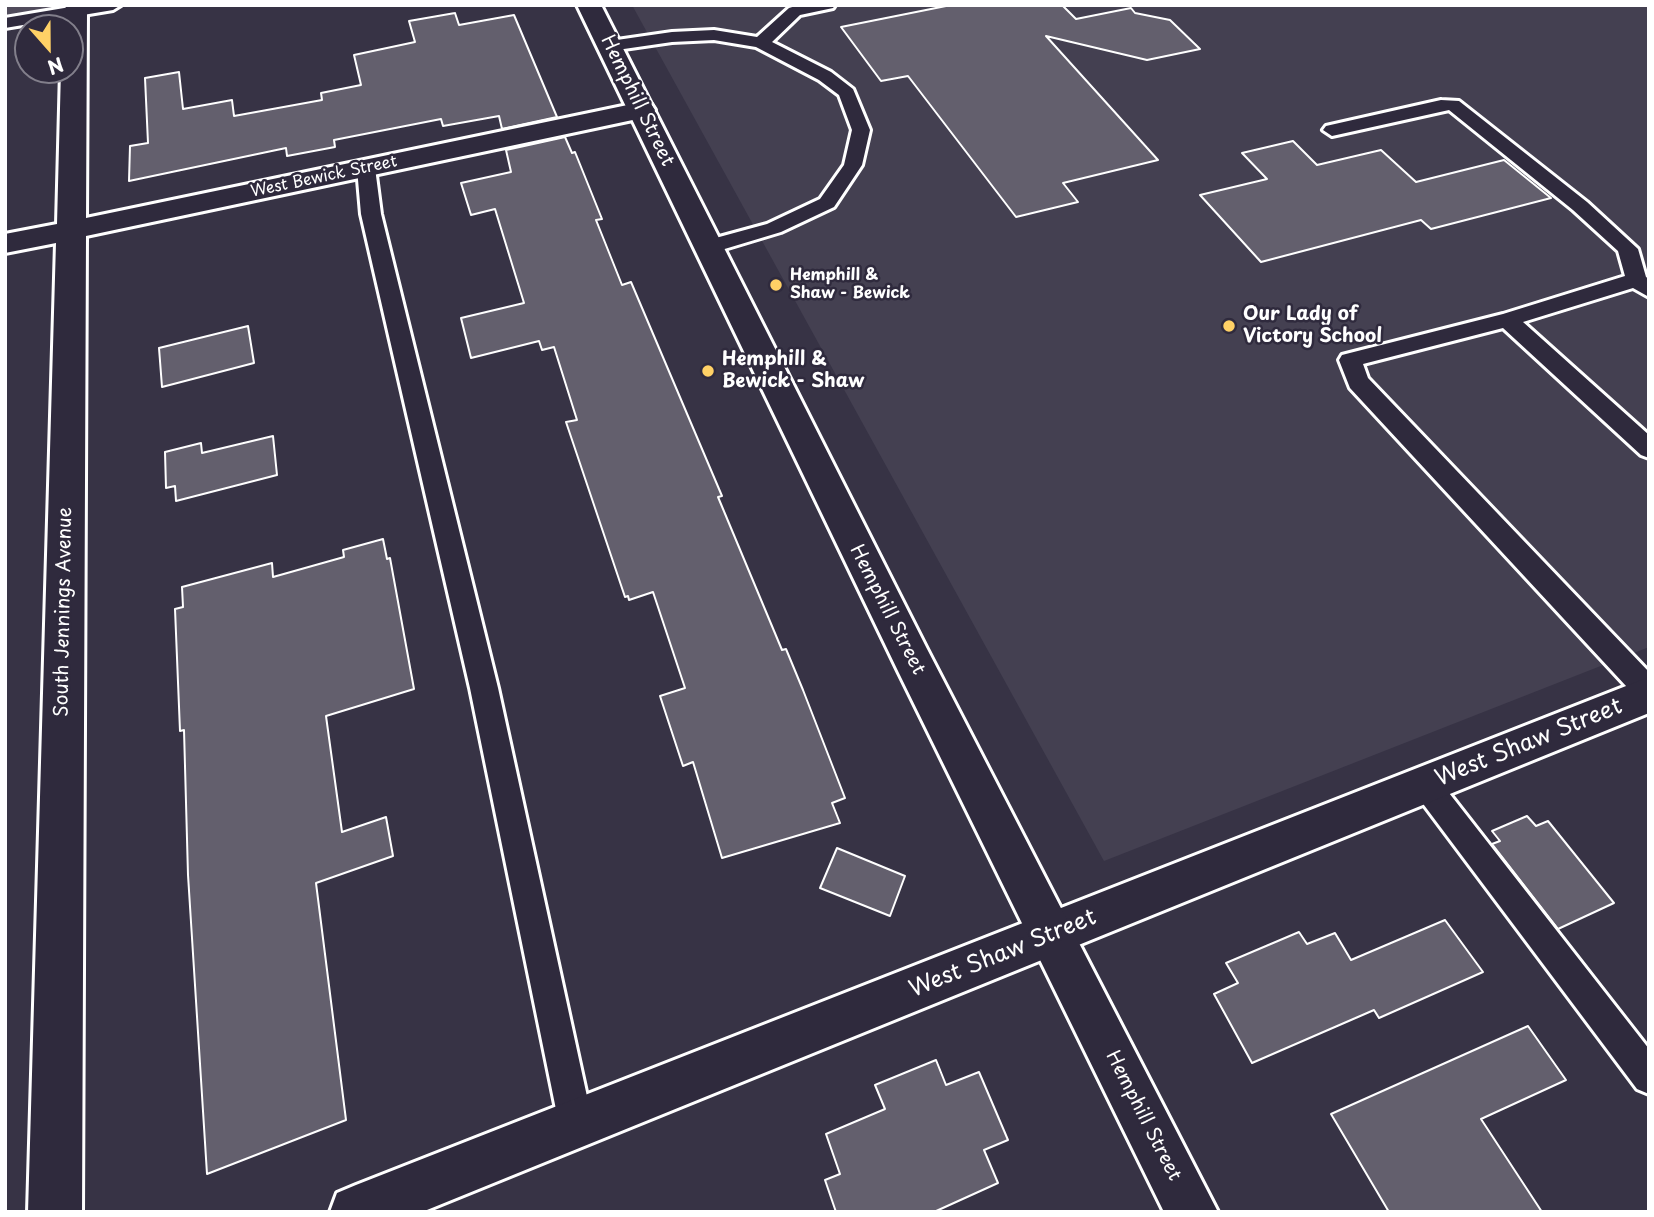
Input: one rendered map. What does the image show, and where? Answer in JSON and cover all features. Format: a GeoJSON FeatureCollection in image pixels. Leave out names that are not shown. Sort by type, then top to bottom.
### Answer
{"type":"FeatureCollection","features":[{"type":"Feature","properties":{"kind":"street","name":"Hemphill Street"},"geometry":{"type":"LineString","coordinates":[[589,5],[912,661],[1192,1212]]}},
{"type":"Feature","properties":{"kind":"street","name":"South Jennings Avenue"},"geometry":{"type":"LineString","coordinates":[[55,1212],[75,12]]}},
{"type":"Feature","properties":{"kind":"street","name":"West Bewick Street"},"geometry":{"type":"LineString","coordinates":[[5,243],[642,110]]}},
{"type":"Feature","properties":{"kind":"street","name":"West Shaw Street"},"geometry":{"type":"LineString","coordinates":[[356,1212],[1649,693]]}},
{"type":"Feature","properties":{"kind":"lane"},"geometry":{"type":"LineString","coordinates":[[5,23],[113,5]]}},
{"type":"Feature","properties":{"kind":"lane"},"geometry":{"type":"LineString","coordinates":[[761,43],[792,8],[827,5]]}},
{"type":"Feature","properties":{"kind":"lane"},"geometry":{"type":"LineString","coordinates":[[610,46],[672,37],[714,35],[761,43],[825,76],[846,93],[861,130],[853,165],[827,203],[774,228],[708,247]]}},
{"type":"Feature","properties":{"kind":"lane"},"geometry":{"type":"LineString","coordinates":[[1332,130],[1441,105],[1453,106],[1580,206],[1628,249],[1642,285],[1350,360],[1358,382],[1649,693]]}},
{"type":"Feature","properties":{"kind":"lane"},"geometry":{"type":"LineString","coordinates":[[366,168],[371,214],[484,688],[576,1124]]}},
{"type":"Feature","properties":{"kind":"lane"},"geometry":{"type":"LineString","coordinates":[[1507,320],[1649,449]]}},
{"type":"Feature","properties":{"kind":"lane"},"geometry":{"type":"LineString","coordinates":[[1425,784],[1649,1077]]}},
{"type":"Feature","properties":{"kind":"shaded area"},"geometry":{"type":"Polygon","coordinates":[[[5,5],[110,5],[64,14],[14,14],[14,26],[5,29],[5,5]]]}},
{"type":"Feature","properties":{"kind":"shaded area","name":"Our Lady of Victory School"},"geometry":{"type":"Polygon","coordinates":[[[632,5],[1649,5],[1649,647],[1104,861],[632,5]]]}},
{"type":"Feature","properties":{"kind":"building"},"geometry":{"type":"Polygon","coordinates":[[[951,5],[1062,5],[1076,19],[1131,8],[1135,13],[1170,20],[1200,49],[1147,60],[1046,36],[1158,160],[1063,183],[1078,202],[1016,217],[908,76],[881,81],[841,27],[951,5]]]}},
{"type":"Feature","properties":{"kind":"building"},"geometry":{"type":"Polygon","coordinates":[[[455,13],[459,25],[514,15],[557,117],[502,129],[499,116],[443,126],[441,119],[334,140],[335,147],[287,156],[286,148],[129,181],[130,146],[148,143],[145,78],[179,72],[183,109],[232,100],[234,116],[322,100],[321,93],[361,85],[354,55],[415,42],[409,21],[455,13]]]}},
{"type":"Feature","properties":{"kind":"building"},"geometry":{"type":"Polygon","coordinates":[[[565,137],[572,153],[575,152],[602,219],[596,220],[622,285],[631,282],[722,496],[718,497],[782,650],[786,649],[803,690],[845,798],[832,803],[840,823],[722,858],[693,762],[683,766],[660,696],[685,688],[653,592],[629,600],[628,596],[625,597],[566,422],[577,420],[554,347],[542,350],[539,341],[471,358],[461,318],[524,303],[495,209],[471,215],[461,183],[511,172],[506,150],[565,137]]]}},
{"type":"Feature","properties":{"kind":"building"},"geometry":{"type":"Polygon","coordinates":[[[1293,141],[1317,165],[1381,150],[1416,182],[1504,160],[1551,198],[1431,229],[1421,220],[1261,262],[1200,195],[1267,179],[1242,153],[1293,141]]]}},
{"type":"Feature","properties":{"kind":"building"},"geometry":{"type":"Polygon","coordinates":[[[248,326],[254,363],[162,387],[159,348],[248,326]]]}},
{"type":"Feature","properties":{"kind":"building"},"geometry":{"type":"Polygon","coordinates":[[[273,436],[277,475],[176,501],[175,486],[166,488],[165,452],[201,443],[202,453],[273,436]]]}},
{"type":"Feature","properties":{"kind":"building"},"geometry":{"type":"Polygon","coordinates":[[[383,539],[387,559],[390,558],[414,689],[326,716],[342,832],[386,817],[393,856],[316,883],[346,1120],[207,1174],[188,875],[184,730],[180,731],[175,609],[183,607],[182,587],[272,563],[273,577],[344,557],[343,550],[383,539]]]}},
{"type":"Feature","properties":{"kind":"building"},"geometry":{"type":"Polygon","coordinates":[[[1527,816],[1536,826],[1548,821],[1614,903],[1558,929],[1492,844],[1500,841],[1492,831],[1527,816]]]}},
{"type":"Feature","properties":{"kind":"building"},"geometry":{"type":"Polygon","coordinates":[[[837,848],[905,876],[890,916],[820,888],[837,848]]]}},
{"type":"Feature","properties":{"kind":"building"},"geometry":{"type":"Polygon","coordinates":[[[1445,920],[1483,972],[1379,1018],[1374,1010],[1252,1063],[1214,994],[1238,983],[1226,963],[1299,932],[1307,944],[1335,933],[1351,960],[1445,920]]]}},
{"type":"Feature","properties":{"kind":"building"},"geometry":{"type":"Polygon","coordinates":[[[1528,1026],[1566,1080],[1481,1119],[1542,1212],[1389,1212],[1331,1114],[1528,1026]]]}},
{"type":"Feature","properties":{"kind":"building"},"geometry":{"type":"Polygon","coordinates":[[[936,1060],[946,1085],[979,1072],[1008,1140],[984,1150],[998,1183],[934,1212],[836,1212],[825,1180],[840,1174],[826,1134],[885,1109],[875,1085],[936,1060]]]}},
{"type":"Feature","properties":{"kind":"place","name":"Hemphill & Shaw - Bewick"},"geometry":{"type":"Point","coordinates":[776,285]}},
{"type":"Feature","properties":{"kind":"place","name":"Our Lady of Victory School"},"geometry":{"type":"Point","coordinates":[1229,326]}},
{"type":"Feature","properties":{"kind":"place","name":"Hemphill & Bewick - Shaw"},"geometry":{"type":"Point","coordinates":[708,371]}}]}
